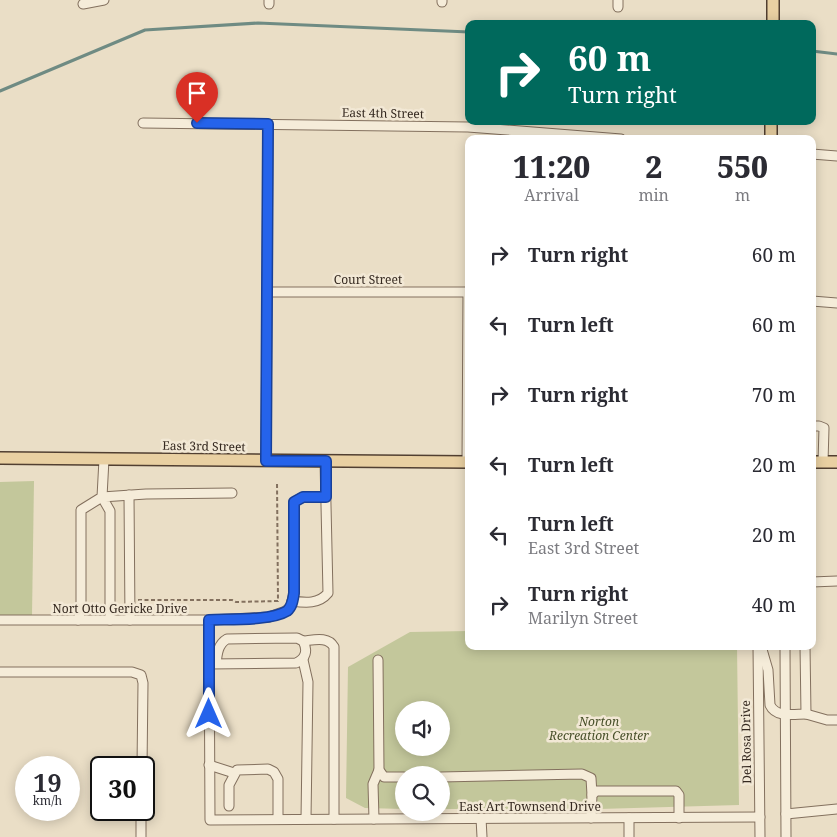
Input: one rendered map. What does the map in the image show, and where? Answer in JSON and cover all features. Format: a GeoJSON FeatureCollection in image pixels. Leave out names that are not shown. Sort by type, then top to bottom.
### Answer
{"type":"FeatureCollection","features":[{"type":"Feature","properties":{"kind":"main road"},"geometry":{"type":"LineString","coordinates":[[773,0],[773,20]]}},
{"type":"Feature","properties":{"kind":"main road","name":"East 3rd Street"},"geometry":{"type":"LineString","coordinates":[[0,458],[465,462]]}},
{"type":"Feature","properties":{"kind":"main road"},"geometry":{"type":"LineString","coordinates":[[818,462],[837,462]]}},
{"type":"Feature","properties":{"kind":"street"},"geometry":{"type":"LineString","coordinates":[[83,4],[104,0]]}},
{"type":"Feature","properties":{"kind":"street","name":"East 4th Street"},"geometry":{"type":"LineString","coordinates":[[143,123],[468,127],[571,135]]}},
{"type":"Feature","properties":{"kind":"street"},"geometry":{"type":"LineString","coordinates":[[266,461],[268,124]]}},
{"type":"Feature","properties":{"kind":"street"},"geometry":{"type":"LineString","coordinates":[[816,154],[837,156]]}},
{"type":"Feature","properties":{"kind":"street","name":"Court Street"},"geometry":{"type":"LineString","coordinates":[[267,292],[465,292]]}},
{"type":"Feature","properties":{"kind":"street"},"geometry":{"type":"LineString","coordinates":[[816,301],[837,303]]}},
{"type":"Feature","properties":{"kind":"street"},"geometry":{"type":"LineString","coordinates":[[816,426],[824,428],[818,462]]}},
{"type":"Feature","properties":{"kind":"street"},"geometry":{"type":"LineString","coordinates":[[104,459],[102,497],[110,511],[110,620]]}},
{"type":"Feature","properties":{"kind":"street"},"geometry":{"type":"LineString","coordinates":[[326,461],[328,593],[323,599],[307,603],[292,601],[294,593],[294,502],[303,497],[326,497]]}},
{"type":"Feature","properties":{"kind":"street"},"geometry":{"type":"LineString","coordinates":[[78,620],[81,610],[82,510],[102,497],[232,493]]}},
{"type":"Feature","properties":{"kind":"street"},"geometry":{"type":"LineString","coordinates":[[129,495],[130,620]]}},
{"type":"Feature","properties":{"kind":"street"},"geometry":{"type":"LineString","coordinates":[[816,582],[837,581]]}},
{"type":"Feature","properties":{"kind":"street","name":"Nort Otto Gericke Drive"},"geometry":{"type":"LineString","coordinates":[[0,620],[209,620],[269,617],[286,611],[291,606],[292,601]]}},
{"type":"Feature","properties":{"kind":"street"},"geometry":{"type":"LineString","coordinates":[[209,620],[213,664],[210,765],[234,772]]}},
{"type":"Feature","properties":{"kind":"street"},"geometry":{"type":"LineString","coordinates":[[213,664],[220,644],[227,639],[325,639],[332,643],[334,648],[334,819]]}},
{"type":"Feature","properties":{"kind":"street"},"geometry":{"type":"LineString","coordinates":[[213,664],[296,664],[303,660],[306,654],[303,640]]}},
{"type":"Feature","properties":{"kind":"street","name":"Del Rosa Drive"},"geometry":{"type":"LineString","coordinates":[[760,650],[760,837]]}},
{"type":"Feature","properties":{"kind":"street"},"geometry":{"type":"LineString","coordinates":[[761,650],[768,670],[772,710],[778,713],[806,714],[827,720],[837,720]]}},
{"type":"Feature","properties":{"kind":"street"},"geometry":{"type":"LineString","coordinates":[[785,650],[786,837]]}},
{"type":"Feature","properties":{"kind":"street"},"geometry":{"type":"LineString","coordinates":[[805,650],[806,714]]}},
{"type":"Feature","properties":{"kind":"street"},"geometry":{"type":"LineString","coordinates":[[303,660],[308,682],[306,819]]}},
{"type":"Feature","properties":{"kind":"street"},"geometry":{"type":"LineString","coordinates":[[374,819],[373,784],[379,770],[378,660]]}},
{"type":"Feature","properties":{"kind":"street"},"geometry":{"type":"LineString","coordinates":[[0,672],[132,672],[141,675],[143,683],[142,756]]}},
{"type":"Feature","properties":{"kind":"street","name":"East Art Townsend Drive"},"geometry":{"type":"LineString","coordinates":[[210,765],[210,820],[760,817]]}},
{"type":"Feature","properties":{"kind":"street"},"geometry":{"type":"LineString","coordinates":[[229,806],[229,784],[234,772],[240,769],[268,769],[274,772],[278,779],[278,820]]}},
{"type":"Feature","properties":{"kind":"street"},"geometry":{"type":"LineString","coordinates":[[379,770],[384,777],[395,777]]}},
{"type":"Feature","properties":{"kind":"street"},"geometry":{"type":"LineString","coordinates":[[450,777],[582,774],[591,778],[591,818]]}},
{"type":"Feature","properties":{"kind":"street"},"geometry":{"type":"LineString","coordinates":[[592,795],[596,792],[676,791],[679,795],[679,818]]}},
{"type":"Feature","properties":{"kind":"street"},"geometry":{"type":"LineString","coordinates":[[786,814],[837,809]]}},
{"type":"Feature","properties":{"kind":"street"},"geometry":{"type":"LineString","coordinates":[[481,818],[482,837]]}},
{"type":"Feature","properties":{"kind":"street"},"geometry":{"type":"LineString","coordinates":[[629,818],[629,837]]}},
{"type":"Feature","properties":{"kind":"street"},"geometry":{"type":"LineString","coordinates":[[141,821],[141,837]]}},
{"type":"Feature","properties":{"kind":"path"},"geometry":{"type":"LineString","coordinates":[[130,600],[278,601],[277,482]]}},
{"type":"Feature","properties":{"kind":"green space"},"geometry":{"type":"Polygon","coordinates":[[[34,481],[32,616],[0,616],[0,482],[34,481]]]}},
{"type":"Feature","properties":{"kind":"green space","name":"Norton Recreation Center"},"geometry":{"type":"Polygon","coordinates":[[[465,631],[465,650],[737,650],[739,805],[599,809],[450,809],[450,766],[395,766],[395,809],[365,808],[346,798],[348,667],[410,632],[465,631]]]}},
{"type":"Feature","properties":{"kind":"waterway"},"geometry":{"type":"LineString","coordinates":[[0,91],[145,30],[258,23],[465,32]]}},
{"type":"Feature","properties":{"kind":"waterway"},"geometry":{"type":"LineString","coordinates":[[816,51],[837,54]]}},
{"type":"Feature","properties":{"kind":"route"},"geometry":{"type":"LineString","coordinates":[[197,123],[268,124],[266,461],[326,461],[326,497],[303,497],[294,502],[294,593],[291,606],[286,611],[269,617],[209,620],[209,714]]}}]}
